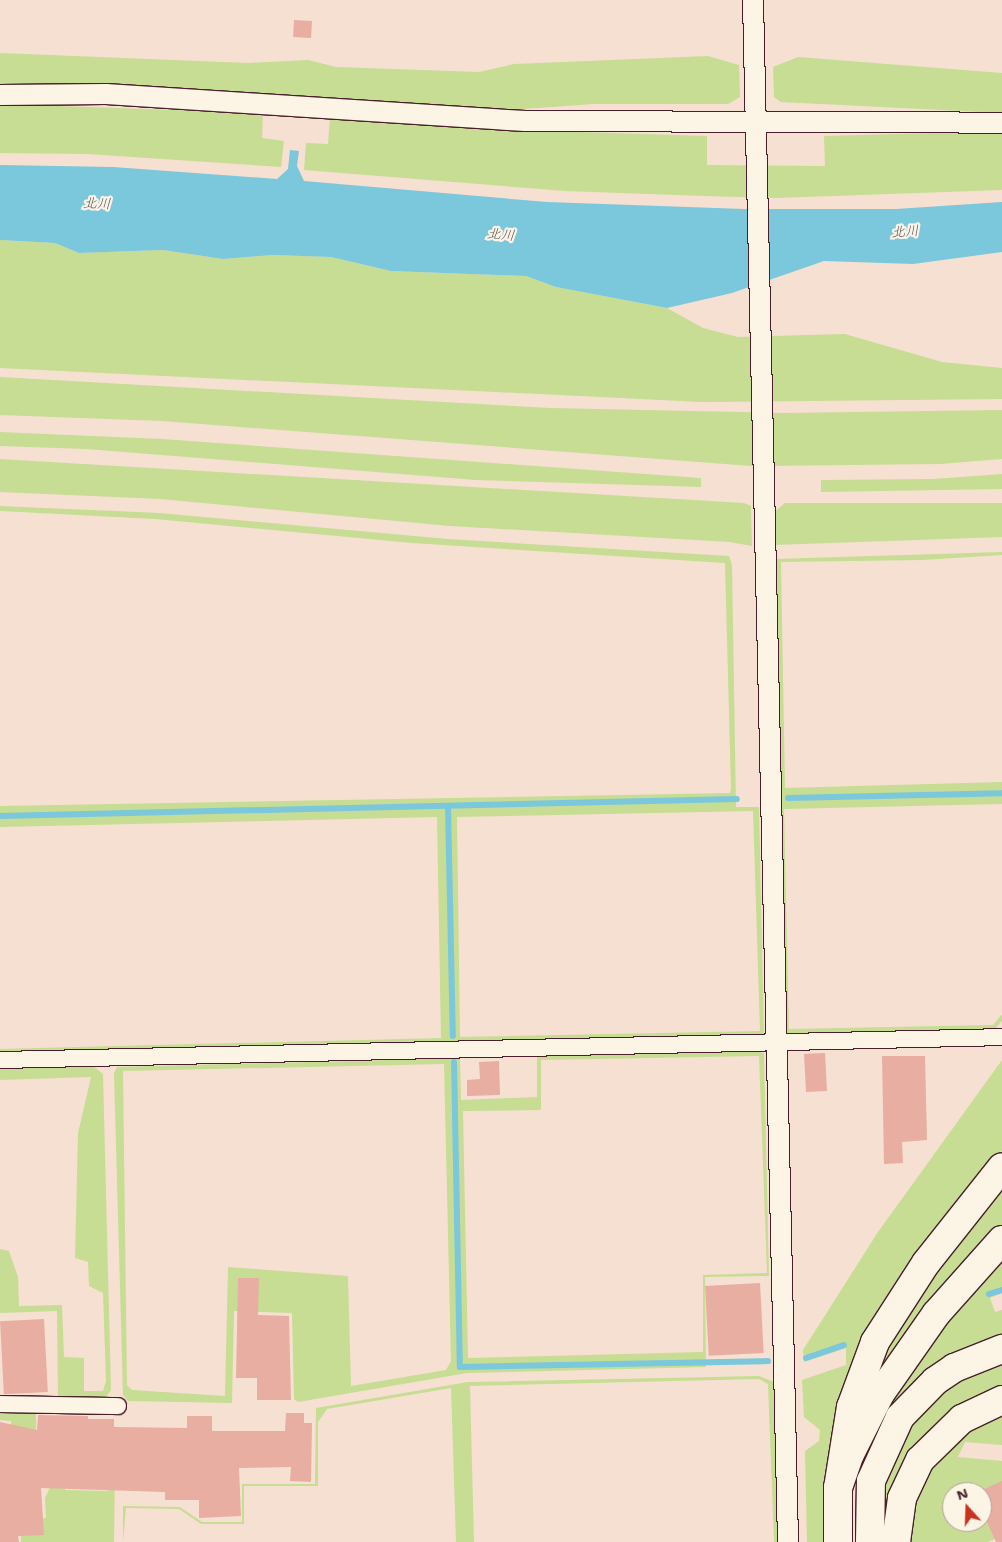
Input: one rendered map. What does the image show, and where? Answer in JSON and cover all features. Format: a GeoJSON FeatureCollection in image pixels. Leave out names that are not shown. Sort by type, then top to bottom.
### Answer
{"type":"FeatureCollection","features":[{"type":"Feature","properties":{"kind":"highway"},"geometry":{"type":"LineString","coordinates":[[838,1542],[838,1488],[851,1407],[875,1342],[926,1263],[1002,1167]]}},
{"type":"Feature","properties":{"kind":"highway"},"geometry":{"type":"LineString","coordinates":[[838,1488],[850,1454],[896,1369],[956,1289],[1002,1240]]}},
{"type":"Feature","properties":{"kind":"highway"},"geometry":{"type":"LineString","coordinates":[[870,1542],[871,1481],[900,1417],[935,1380],[954,1368],[1002,1349]]}},
{"type":"Feature","properties":{"kind":"highway"},"geometry":{"type":"LineString","coordinates":[[896,1542],[902,1498],[920,1460],[962,1419],[1002,1400]]}},
{"type":"Feature","properties":{"kind":"street"},"geometry":{"type":"LineString","coordinates":[[753,0],[754,143],[788,1542]]}},
{"type":"Feature","properties":{"kind":"street"},"geometry":{"type":"LineString","coordinates":[[0,95],[106,94],[525,121],[1002,124]]}},
{"type":"Feature","properties":{"kind":"street"},"geometry":{"type":"LineString","coordinates":[[0,1060],[1002,1037]]}},
{"type":"Feature","properties":{"kind":"street"},"geometry":{"type":"LineString","coordinates":[[0,1404],[118,1406]]}},
{"type":"Feature","properties":{"kind":"green space"},"geometry":{"type":"Polygon","coordinates":[[[0,53],[248,63],[308,60],[336,67],[479,72],[514,64],[708,56],[739,65],[740,97],[728,104],[593,104],[511,110],[108,85],[0,85],[0,53]]]}},
{"type":"Feature","properties":{"kind":"green space"},"geometry":{"type":"Polygon","coordinates":[[[798,57],[1002,73],[1002,113],[781,102],[774,97],[773,67],[798,57]]]}},
{"type":"Feature","properties":{"kind":"green space"},"geometry":{"type":"Polygon","coordinates":[[[0,104],[263,113],[262,138],[284,141],[281,167],[87,154],[0,153],[0,104]]]}},
{"type":"Feature","properties":{"kind":"green space"},"geometry":{"type":"Polygon","coordinates":[[[330,116],[516,130],[707,136],[707,165],[825,166],[824,136],[1002,131],[1002,190],[777,198],[704,196],[565,191],[304,170],[306,143],[328,144],[330,116]]]}},
{"type":"Feature","properties":{"kind":"green space"},"geometry":{"type":"Polygon","coordinates":[[[0,240],[55,243],[79,253],[163,250],[223,259],[273,255],[331,257],[391,271],[526,276],[556,287],[667,308],[703,328],[738,337],[845,334],[942,362],[1002,368],[1002,399],[702,402],[0,368],[0,240]]]}},
{"type":"Feature","properties":{"kind":"green space"},"geometry":{"type":"Polygon","coordinates":[[[0,377],[550,408],[783,413],[1002,410],[1002,459],[940,464],[751,466],[162,421],[0,415],[0,377]]]}},
{"type":"Feature","properties":{"kind":"green space"},"geometry":{"type":"Polygon","coordinates":[[[0,432],[162,439],[701,478],[701,487],[476,480],[86,449],[0,446],[0,432]]]}},
{"type":"Feature","properties":{"kind":"green space"},"geometry":{"type":"Polygon","coordinates":[[[0,459],[744,503],[751,506],[752,546],[730,542],[450,526],[160,499],[0,492],[0,459]]]}},
{"type":"Feature","properties":{"kind":"green space"},"geometry":{"type":"Polygon","coordinates":[[[1002,474],[1002,489],[821,492],[821,480],[933,479],[1002,474]]]}},
{"type":"Feature","properties":{"kind":"green space"},"geometry":{"type":"Polygon","coordinates":[[[785,503],[1002,503],[1002,537],[774,545],[773,513],[785,503]]]}},
{"type":"Feature","properties":{"kind":"green space"},"geometry":{"type":"Polygon","coordinates":[[[0,506],[159,513],[448,539],[729,556],[732,565],[736,807],[759,807],[764,1034],[0,1052],[0,1049],[441,1038],[437,817],[0,827],[0,806],[730,793],[731,789],[725,563],[412,543],[155,519],[0,511],[0,506]],[[753,811],[457,817],[460,1037],[760,1031],[753,811]]]}},
{"type":"Feature","properties":{"kind":"green space"},"geometry":{"type":"Polygon","coordinates":[[[1002,552],[1002,555],[922,560],[781,562],[785,788],[1002,782],[1002,804],[784,809],[789,1029],[993,1025],[1002,1014],[1002,1021],[994,1030],[788,1035],[784,1033],[774,559],[1002,552]]]}},
{"type":"Feature","properties":{"kind":"green space"},"geometry":{"type":"Polygon","coordinates":[[[756,1051],[764,1053],[769,1276],[705,1277],[706,1367],[467,1373],[298,1402],[294,1399],[292,1313],[234,1311],[232,1403],[128,1401],[123,1395],[114,1073],[117,1067],[460,1058],[461,1100],[537,1097],[537,1056],[756,1051]],[[759,1056],[541,1060],[541,1110],[463,1111],[468,1358],[703,1352],[703,1275],[767,1273],[759,1056]],[[444,1064],[123,1071],[127,1385],[132,1390],[225,1396],[228,1267],[348,1276],[351,1386],[446,1370],[451,1361],[444,1064]]]}},
{"type":"Feature","properties":{"kind":"green space"},"geometry":{"type":"Polygon","coordinates":[[[1002,1060],[1002,1150],[988,1166],[837,1412],[826,1478],[827,1542],[807,1542],[805,1451],[819,1441],[820,1430],[804,1417],[802,1380],[846,1365],[846,1348],[804,1362],[803,1350],[878,1232],[1002,1060]]]}},
{"type":"Feature","properties":{"kind":"green space"},"geometry":{"type":"Polygon","coordinates":[[[93,1066],[103,1074],[111,1390],[104,1400],[58,1399],[57,1311],[0,1313],[0,1249],[9,1251],[18,1277],[19,1306],[62,1305],[64,1357],[84,1358],[84,1391],[103,1391],[106,1381],[103,1293],[89,1286],[88,1262],[75,1258],[78,1133],[91,1077],[0,1080],[0,1068],[93,1066]]]}},
{"type":"Feature","properties":{"kind":"green space"},"geometry":{"type":"Polygon","coordinates":[[[1002,1183],[1002,1226],[973,1254],[876,1375],[882,1352],[906,1311],[1002,1183]]]}},
{"type":"Feature","properties":{"kind":"green space"},"geometry":{"type":"Polygon","coordinates":[[[1002,1255],[1002,1293],[990,1298],[995,1312],[1002,1310],[1002,1338],[883,1419],[906,1372],[1002,1255]]]}},
{"type":"Feature","properties":{"kind":"green space"},"geometry":{"type":"Polygon","coordinates":[[[1002,1361],[1002,1389],[947,1415],[921,1441],[882,1520],[882,1486],[910,1422],[958,1378],[1002,1361]]]}},
{"type":"Feature","properties":{"kind":"green space"},"geometry":{"type":"Polygon","coordinates":[[[759,1376],[774,1382],[778,1542],[774,1542],[768,1384],[759,1379],[470,1386],[474,1542],[456,1542],[451,1388],[327,1409],[318,1422],[318,1486],[244,1486],[244,1524],[201,1524],[179,1509],[126,1508],[123,1542],[123,1506],[180,1507],[202,1522],[242,1522],[242,1484],[315,1484],[316,1408],[468,1382],[759,1376]]]}},
{"type":"Feature","properties":{"kind":"green space"},"geometry":{"type":"Polygon","coordinates":[[[0,1410],[36,1410],[36,1435],[11,1434],[11,1421],[0,1420],[0,1410]]]}},
{"type":"Feature","properties":{"kind":"green space"},"geometry":{"type":"Polygon","coordinates":[[[1002,1412],[1002,1445],[965,1442],[958,1457],[1002,1461],[1002,1536],[988,1542],[908,1542],[911,1509],[929,1469],[967,1430],[1002,1412]]]}},
{"type":"Feature","properties":{"kind":"green space"},"geometry":{"type":"Polygon","coordinates":[[[109,1463],[115,1464],[114,1542],[21,1542],[21,1519],[46,1518],[45,1498],[52,1483],[65,1480],[65,1490],[108,1491],[109,1463]]]}},
{"type":"Feature","properties":{"kind":"water","name":"北川"},"geometry":{"type":"Polygon","coordinates":[[[290,150],[299,151],[297,166],[304,181],[547,202],[744,209],[896,209],[1002,202],[1002,252],[913,264],[824,261],[732,293],[667,308],[556,287],[526,276],[391,271],[331,257],[273,255],[223,259],[163,250],[79,253],[55,243],[0,240],[0,165],[113,167],[277,179],[288,169],[290,150]]]}},
{"type":"Feature","properties":{"kind":"building"},"geometry":{"type":"Polygon","coordinates":[[[294,20],[312,21],[311,38],[293,37],[294,20]]]}},
{"type":"Feature","properties":{"kind":"building"},"geometry":{"type":"Polygon","coordinates":[[[825,1053],[827,1091],[806,1092],[804,1054],[825,1053]]]}},
{"type":"Feature","properties":{"kind":"building"},"geometry":{"type":"Polygon","coordinates":[[[882,1056],[925,1056],[927,1140],[902,1142],[903,1163],[884,1164],[882,1056]]]}},
{"type":"Feature","properties":{"kind":"building"},"geometry":{"type":"Polygon","coordinates":[[[499,1061],[500,1095],[467,1096],[467,1080],[480,1079],[479,1062],[499,1061]]]}},
{"type":"Feature","properties":{"kind":"building"},"geometry":{"type":"Polygon","coordinates":[[[238,1278],[259,1278],[258,1315],[289,1316],[291,1400],[257,1400],[257,1378],[236,1378],[238,1278]]]}},
{"type":"Feature","properties":{"kind":"building"},"geometry":{"type":"Polygon","coordinates":[[[760,1283],[764,1353],[709,1356],[705,1286],[760,1283]]]}},
{"type":"Feature","properties":{"kind":"building"},"geometry":{"type":"Polygon","coordinates":[[[44,1319],[48,1392],[4,1394],[0,1321],[44,1319]]]}},
{"type":"Feature","properties":{"kind":"building"},"geometry":{"type":"Polygon","coordinates":[[[286,1413],[304,1413],[304,1423],[312,1423],[311,1482],[290,1481],[291,1467],[239,1468],[241,1516],[199,1518],[199,1500],[165,1500],[165,1492],[41,1488],[44,1535],[18,1536],[19,1542],[0,1542],[0,1422],[37,1430],[38,1415],[88,1416],[88,1419],[114,1419],[114,1427],[187,1428],[187,1416],[212,1416],[212,1431],[285,1431],[286,1413]]]}},
{"type":"Feature","properties":{"kind":"building"},"geometry":{"type":"Polygon","coordinates":[[[1002,1481],[1002,1542],[996,1542],[991,1532],[992,1486],[1002,1481]]]}},
{"type":"Feature","properties":{"kind":"waterway"},"geometry":{"type":"LineString","coordinates":[[788,798],[1002,793]]}},
{"type":"Feature","properties":{"kind":"waterway"},"geometry":{"type":"LineString","coordinates":[[0,816],[737,799]]}},
{"type":"Feature","properties":{"kind":"waterway"},"geometry":{"type":"LineString","coordinates":[[448,806],[453,1036]]}},
{"type":"Feature","properties":{"kind":"waterway"},"geometry":{"type":"LineString","coordinates":[[454,1062],[460,1367],[768,1361]]}},
{"type":"Feature","properties":{"kind":"waterway"},"geometry":{"type":"LineString","coordinates":[[989,1294],[1002,1290]]}},
{"type":"Feature","properties":{"kind":"waterway"},"geometry":{"type":"LineString","coordinates":[[806,1358],[844,1345]]}}]}
